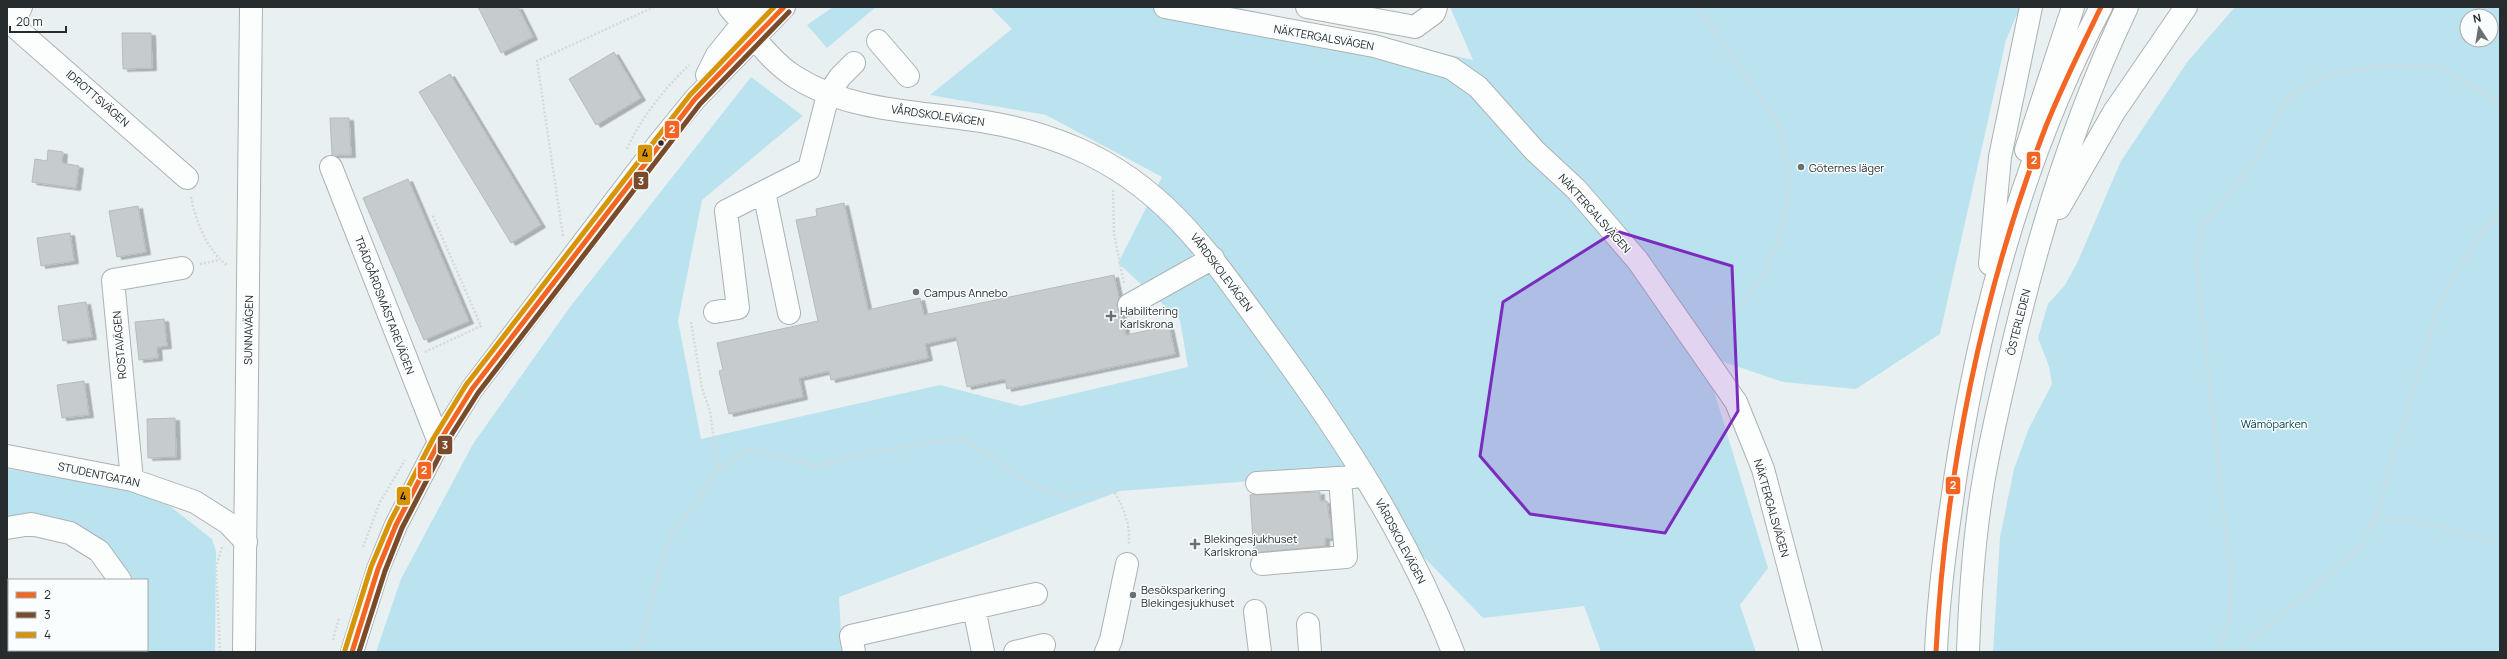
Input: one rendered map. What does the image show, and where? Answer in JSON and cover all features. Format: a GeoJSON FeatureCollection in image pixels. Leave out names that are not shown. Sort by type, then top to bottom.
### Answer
{"type":"FeatureCollection","features":[{"type":"Feature","properties":{"kind":"main road","name":"SUNNAVÄGEN"},"geometry":{"type":"LineString","coordinates":[[244,652],[251,7]]}},
{"type":"Feature","properties":{"kind":"main road"},"geometry":{"type":"LineString","coordinates":[[352,652],[378,569],[396,525],[439,442],[472,389],[512,335],[695,99],[746,18],[784,7]]}},
{"type":"Feature","properties":{"kind":"main road"},"geometry":{"type":"LineString","coordinates":[[1307,7],[1415,28]]}},
{"type":"Feature","properties":{"kind":"main road"},"geometry":{"type":"LineString","coordinates":[[1406,54],[1415,28],[1434,13],[1436,7]]}},
{"type":"Feature","properties":{"kind":"main road"},"geometry":{"type":"LineString","coordinates":[[1985,325],[2000,157],[2031,7]]}},
{"type":"Feature","properties":{"kind":"main road"},"geometry":{"type":"LineString","coordinates":[[1936,652],[1943,563],[1968,399],[2020,172],[2035,117],[2073,7]]}},
{"type":"Feature","properties":{"kind":"main road"},"geometry":{"type":"LineString","coordinates":[[2000,261],[2059,99],[2101,7]]}},
{"type":"Feature","properties":{"kind":"main road","name":"ÖSTERLEDEN"},"geometry":{"type":"LineString","coordinates":[[1968,652],[1973,565],[1984,479],[2000,399],[2036,251],[2081,112],[2127,7]]}},
{"type":"Feature","properties":{"kind":"main road"},"geometry":{"type":"LineString","coordinates":[[2036,251],[2114,112],[2186,7]]}},
{"type":"Feature","properties":{"kind":"main road","name":"NÄKTERGALSVÄGEN"},"geometry":{"type":"LineString","coordinates":[[1177,8],[1374,46],[1406,54],[1451,68],[1478,87],[1535,151],[1576,189],[1638,260],[1736,402],[1763,469],[1811,652]]}},
{"type":"Feature","properties":{"kind":"main road","name":"IDROTTSVÄGEN"},"geometry":{"type":"LineString","coordinates":[[14,17],[187,178]]}},
{"type":"Feature","properties":{"kind":"main road","name":"VÅRDSKOLEVÄGEN"},"geometry":{"type":"LineString","coordinates":[[746,18],[771,57],[795,77],[828,95],[891,109],[988,122],[1037,134],[1077,149],[1117,171],[1157,198],[1190,231],[1213,258],[1324,411],[1364,474],[1419,574],[1453,652]]}},
{"type":"Feature","properties":{"kind":"main road"},"geometry":{"type":"LineString","coordinates":[[878,41],[908,76]]}},
{"type":"Feature","properties":{"kind":"main road"},"geometry":{"type":"LineString","coordinates":[[715,312],[738,308],[726,211],[809,169],[828,95],[840,77],[854,63]]}},
{"type":"Feature","properties":{"kind":"main road","name":"TRÄDGÅRDSMÄSTAREVÄGEN"},"geometry":{"type":"LineString","coordinates":[[331,167],[439,442]]}},
{"type":"Feature","properties":{"kind":"main road"},"geometry":{"type":"LineString","coordinates":[[764,192],[788,313]]}},
{"type":"Feature","properties":{"kind":"main road"},"geometry":{"type":"LineString","coordinates":[[1129,305],[1213,258]]}},
{"type":"Feature","properties":{"kind":"main road","name":"ROSTAVÄGEN"},"geometry":{"type":"LineString","coordinates":[[132,480],[113,280],[182,268]]}},
{"type":"Feature","properties":{"kind":"main road","name":"STUDENTGATAN"},"geometry":{"type":"LineString","coordinates":[[7,456],[132,480],[195,502],[228,523],[246,542]]}},
{"type":"Feature","properties":{"kind":"main road"},"geometry":{"type":"LineString","coordinates":[[1257,483],[1356,477],[1364,474]]}},
{"type":"Feature","properties":{"kind":"main road"},"geometry":{"type":"LineString","coordinates":[[1262,564],[1346,557],[1340,478]]}},
{"type":"Feature","properties":{"kind":"main road"},"geometry":{"type":"LineString","coordinates":[[7,528],[31,524],[70,533],[99,551],[119,579]]}},
{"type":"Feature","properties":{"kind":"main road"},"geometry":{"type":"LineString","coordinates":[[1106,652],[1111,640],[1127,564]]}},
{"type":"Feature","properties":{"kind":"main road"},"geometry":{"type":"LineString","coordinates":[[854,652],[851,636],[1036,594]]}},
{"type":"Feature","properties":{"kind":"main road"},"geometry":{"type":"LineString","coordinates":[[974,608],[983,652]]}},
{"type":"Feature","properties":{"kind":"main road"},"geometry":{"type":"LineString","coordinates":[[1255,611],[1260,652]]}},
{"type":"Feature","properties":{"kind":"main road"},"geometry":{"type":"LineString","coordinates":[[1308,624],[1310,652]]}},
{"type":"Feature","properties":{"kind":"main road"},"geometry":{"type":"LineString","coordinates":[[1015,652],[1044,645]]}},
{"type":"Feature","properties":{"kind":"path"},"geometry":{"type":"LineString","coordinates":[[563,239],[537,61],[654,7]]}},
{"type":"Feature","properties":{"kind":"path"},"geometry":{"type":"LineString","coordinates":[[1697,7],[1774,116],[1782,134],[1790,171],[1787,206],[1777,246],[1750,295],[1715,328],[1703,355]]}},
{"type":"Feature","properties":{"kind":"path"},"geometry":{"type":"LineString","coordinates":[[2219,652],[2229,622],[2231,577],[2196,258],[2203,226],[2258,157],[2285,101],[2304,86],[2327,76],[2376,66],[2440,67],[2500,104]]}},
{"type":"Feature","properties":{"kind":"path"},"geometry":{"type":"LineString","coordinates":[[187,178],[195,216],[212,250],[228,266]]}},
{"type":"Feature","properties":{"kind":"path"},"geometry":{"type":"LineString","coordinates":[[1113,182],[1114,234],[1129,305]]}},
{"type":"Feature","properties":{"kind":"path"},"geometry":{"type":"LineString","coordinates":[[2237,652],[2360,548],[2376,518],[2435,316],[2455,273],[2485,229],[2500,212]]}},
{"type":"Feature","properties":{"kind":"path"},"geometry":{"type":"LineString","coordinates":[[407,360],[481,326],[432,214]]}},
{"type":"Feature","properties":{"kind":"path"},"geometry":{"type":"LineString","coordinates":[[691,322],[702,388],[710,411],[718,469]]}},
{"type":"Feature","properties":{"kind":"path"},"geometry":{"type":"LineString","coordinates":[[635,652],[641,643],[660,569],[672,533],[695,505],[718,469],[748,450],[817,466],[854,456],[929,442],[966,440],[1028,483],[1064,497],[1114,491],[1127,515],[1130,527],[1127,564]]}},
{"type":"Feature","properties":{"kind":"path"},"geometry":{"type":"LineString","coordinates":[[2376,518],[2424,523],[2500,542]]}},
{"type":"Feature","properties":{"kind":"highlighted area"},"geometry":{"type":"Polygon","coordinates":[[[1616,231],[1732,266],[1738,411],[1665,533],[1530,514],[1480,456],[1503,302],[1616,231]]]}},
{"type":"Feature","properties":{"kind":"green space"},"geometry":{"type":"Polygon","coordinates":[[[833,7],[876,7],[827,48],[807,25],[833,7]]]}},
{"type":"Feature","properties":{"kind":"green space"},"geometry":{"type":"Polygon","coordinates":[[[990,7],[1236,7],[1473,60],[1450,7],[2020,7],[2006,40],[1940,334],[1856,389],[1783,382],[1703,355],[1768,568],[1740,605],[1756,652],[1601,652],[1584,606],[1483,618],[1343,474],[1120,491],[839,597],[842,652],[376,652],[401,579],[473,444],[570,307],[751,77],[803,116],[702,200],[678,321],[701,439],[940,385],[1021,406],[1188,367],[1180,320],[1118,263],[1162,177],[1046,115],[930,95],[1012,29],[990,7]]]}},
{"type":"Feature","properties":{"kind":"green space","name":"Wämöparken"},"geometry":{"type":"Polygon","coordinates":[[[2235,7],[2500,7],[2500,652],[1993,652],[2000,537],[2014,469],[2029,428],[2052,384],[2049,366],[2038,338],[2048,304],[2065,285],[2078,261],[2121,161],[2188,61],[2235,7]]]}},
{"type":"Feature","properties":{"kind":"green space"},"geometry":{"type":"Polygon","coordinates":[[[7,469],[129,486],[171,507],[212,539],[216,551],[215,652],[145,652],[148,651],[148,579],[128,579],[106,545],[7,518],[7,469]]]}},
{"type":"Feature","properties":{"kind":"building"},"geometry":{"type":"Polygon","coordinates":[[[478,7],[518,7],[533,37],[501,53],[478,7]]]}},
{"type":"Feature","properties":{"kind":"building"},"geometry":{"type":"Polygon","coordinates":[[[122,33],[151,33],[152,68],[123,69],[122,33]]]}},
{"type":"Feature","properties":{"kind":"building"},"geometry":{"type":"Polygon","coordinates":[[[614,52],[641,98],[596,125],[569,79],[614,52]]]}},
{"type":"Feature","properties":{"kind":"building"},"geometry":{"type":"Polygon","coordinates":[[[450,74],[541,225],[511,243],[419,92],[450,74]]]}},
{"type":"Feature","properties":{"kind":"building"},"geometry":{"type":"Polygon","coordinates":[[[330,118],[349,118],[351,155],[332,155],[330,118]]]}},
{"type":"Feature","properties":{"kind":"building"},"geometry":{"type":"Polygon","coordinates":[[[48,150],[63,152],[62,163],[79,166],[76,188],[32,182],[35,159],[47,161],[48,150]]]}},
{"type":"Feature","properties":{"kind":"building"},"geometry":{"type":"Polygon","coordinates":[[[408,179],[469,321],[424,340],[363,198],[408,179]]]}},
{"type":"Feature","properties":{"kind":"building"},"geometry":{"type":"Polygon","coordinates":[[[844,203],[868,310],[920,298],[924,315],[1114,275],[1119,298],[1117,305],[1122,316],[1126,335],[1169,326],[1175,354],[1007,389],[1005,379],[967,387],[956,337],[925,344],[928,358],[831,380],[829,371],[799,378],[803,397],[729,414],[719,371],[723,370],[717,343],[818,321],[796,220],[817,216],[816,209],[844,203]]]}},
{"type":"Feature","properties":{"kind":"building"},"geometry":{"type":"Polygon","coordinates":[[[138,206],[146,252],[117,257],[109,211],[138,206]]]}},
{"type":"Feature","properties":{"kind":"building"},"geometry":{"type":"Polygon","coordinates":[[[70,233],[74,261],[41,266],[37,238],[70,233]]]}},
{"type":"Feature","properties":{"kind":"building"},"geometry":{"type":"Polygon","coordinates":[[[86,302],[92,337],[63,341],[58,306],[86,302]]]}},
{"type":"Feature","properties":{"kind":"building"},"geometry":{"type":"Polygon","coordinates":[[[164,319],[167,346],[157,347],[158,358],[139,360],[135,322],[164,319]]]}},
{"type":"Feature","properties":{"kind":"building"},"geometry":{"type":"Polygon","coordinates":[[[84,381],[89,415],[62,418],[57,385],[84,381]]]}},
{"type":"Feature","properties":{"kind":"building"},"geometry":{"type":"Polygon","coordinates":[[[175,418],[176,457],[148,458],[147,419],[175,418]]]}},
{"type":"Feature","properties":{"kind":"building"},"geometry":{"type":"Polygon","coordinates":[[[1320,492],[1320,501],[1327,501],[1332,538],[1325,538],[1325,546],[1261,552],[1254,555],[1250,495],[1320,492]]]}},
{"type":"Feature","properties":{"kind":"transit line","name":"4"},"geometry":{"type":"LineString","coordinates":[[345,650],[371,567],[390,522],[433,439],[466,385],[690,95],[774,7]]}},
{"type":"Feature","properties":{"kind":"transit line","name":"2"},"geometry":{"type":"LineString","coordinates":[[352,652],[378,569],[396,525],[439,442],[472,389],[695,99],[784,7]]}},
{"type":"Feature","properties":{"kind":"transit line","name":"2"},"geometry":{"type":"LineString","coordinates":[[1936,652],[1948,519],[1970,385],[1985,319],[2003,253],[2023,189],[2046,126],[2065,81],[2101,7]]}},
{"type":"Feature","properties":{"kind":"transit line","name":"3"},"geometry":{"type":"LineString","coordinates":[[359,652],[385,571],[402,528],[445,445],[478,393],[700,104],[789,12]]}},
{"type":"Feature","properties":{"kind":"place","name":"Göternes läger"},"geometry":{"type":"Point","coordinates":[1801,167]}},
{"type":"Feature","properties":{"kind":"place","name":"Campus Annebo"},"geometry":{"type":"Point","coordinates":[916,292]}},
{"type":"Feature","properties":{"kind":"place","name":"Habilitering Karlskrona"},"geometry":{"type":"Point","coordinates":[1111,316]}},
{"type":"Feature","properties":{"kind":"place","name":"Blekingesjukhuset Karlskrona"},"geometry":{"type":"Point","coordinates":[1195,544]}},
{"type":"Feature","properties":{"kind":"place","name":"Besöksparkering Blekingesjukhuset"},"geometry":{"type":"Point","coordinates":[1133,595]}}]}
